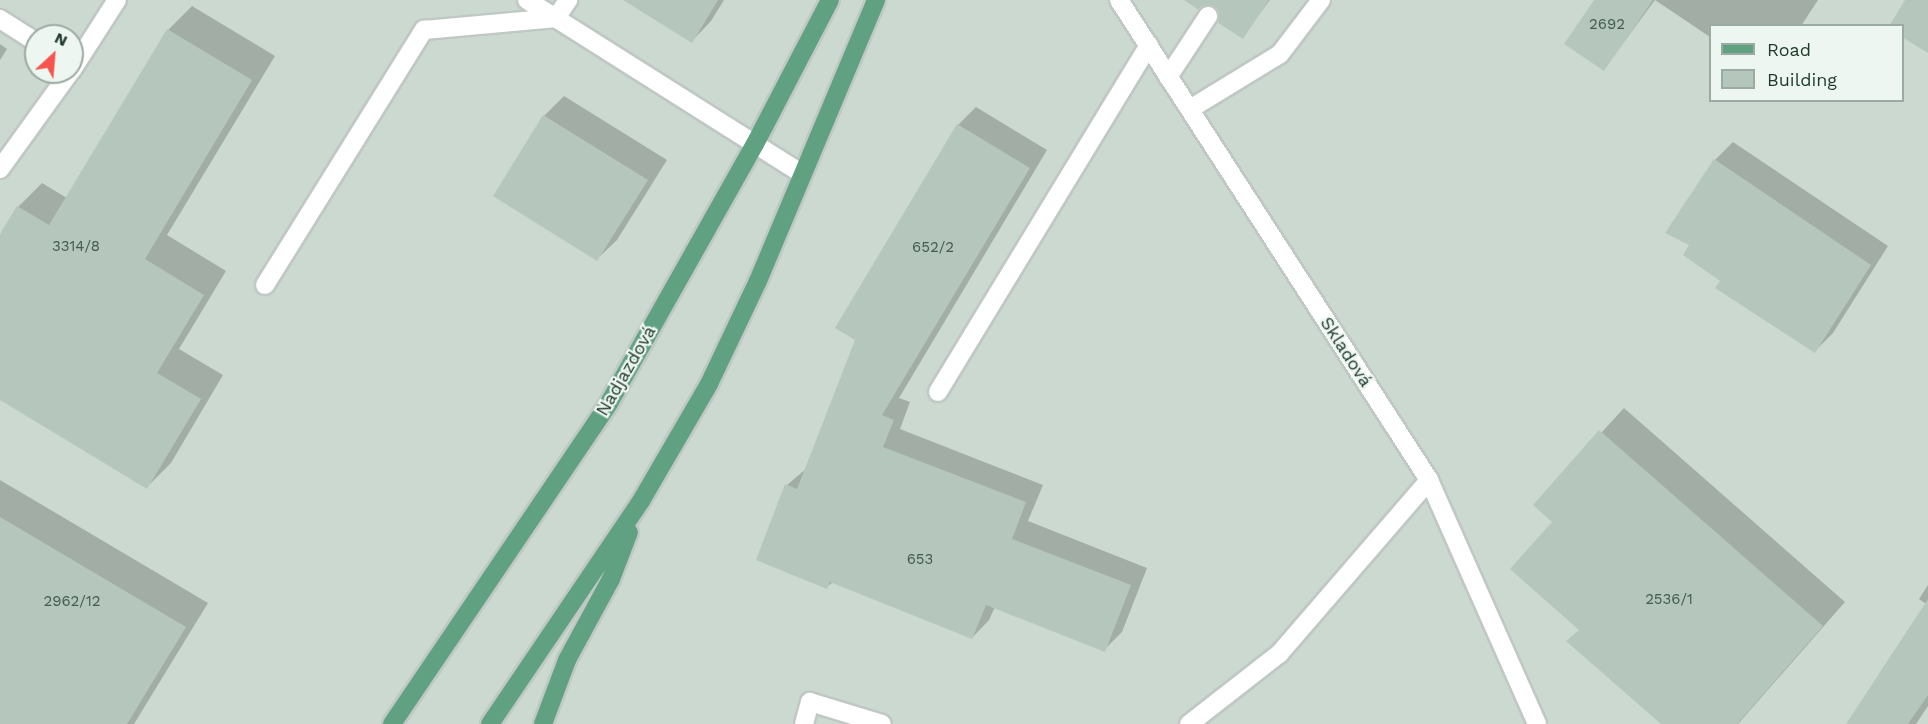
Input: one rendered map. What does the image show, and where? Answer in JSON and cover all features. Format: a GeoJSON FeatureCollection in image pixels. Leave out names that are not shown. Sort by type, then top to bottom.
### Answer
{"type":"FeatureCollection","features":[{"type":"Feature","properties":{"kind":"main road","name":"Nadjazdová"},"geometry":{"type":"LineString","coordinates":[[392,724],[609,403],[755,144],[830,0]]}},
{"type":"Feature","properties":{"kind":"main road"},"geometry":{"type":"LineString","coordinates":[[490,724],[641,501],[710,384],[876,0]]}},
{"type":"Feature","properties":{"kind":"main road"},"geometry":{"type":"LineString","coordinates":[[543,724],[567,660],[611,579],[641,501]]}},
{"type":"Feature","properties":{"kind":"street"},"geometry":{"type":"LineString","coordinates":[[84,50],[117,0]]}},
{"type":"Feature","properties":{"kind":"street"},"geometry":{"type":"LineString","coordinates":[[527,0],[802,174]]}},
{"type":"Feature","properties":{"kind":"street"},"geometry":{"type":"LineString","coordinates":[[556,18],[568,0]]}},
{"type":"Feature","properties":{"kind":"street","name":"Skladová"},"geometry":{"type":"LineString","coordinates":[[1119,0],[1429,480],[1537,724]]}},
{"type":"Feature","properties":{"kind":"street"},"geometry":{"type":"LineString","coordinates":[[1190,110],[1280,54],[1321,0]]}},
{"type":"Feature","properties":{"kind":"street"},"geometry":{"type":"LineString","coordinates":[[1168,76],[1209,16]]}},
{"type":"Feature","properties":{"kind":"street"},"geometry":{"type":"LineString","coordinates":[[265,285],[424,30],[556,18]]}},
{"type":"Feature","properties":{"kind":"street"},"geometry":{"type":"LineString","coordinates":[[0,20],[24,35]]}},
{"type":"Feature","properties":{"kind":"street"},"geometry":{"type":"LineString","coordinates":[[938,392],[1149,45]]}},
{"type":"Feature","properties":{"kind":"street"},"geometry":{"type":"LineString","coordinates":[[0,169],[61,84]]}},
{"type":"Feature","properties":{"kind":"street"},"geometry":{"type":"LineString","coordinates":[[1189,724],[1279,654],[1429,480]]}},
{"type":"Feature","properties":{"kind":"street"},"geometry":{"type":"LineString","coordinates":[[804,724],[810,702],[882,724]]}},
{"type":"Feature","properties":{"kind":"shaded area"},"geometry":{"type":"Polygon","coordinates":[[[0,0],[1928,0],[1928,724],[0,724],[0,0]]]}},
{"type":"Feature","properties":{"kind":"building"},"geometry":{"type":"Polygon","coordinates":[[[623,0],[718,0],[692,43],[623,0]]]}},
{"type":"Feature","properties":{"kind":"building"},"geometry":{"type":"Polygon","coordinates":[[[1184,0],[1269,0],[1243,39],[1217,22],[1215,7],[1208,5],[1199,10],[1184,0]]]}},
{"type":"Feature","properties":{"kind":"building"},"geometry":{"type":"Polygon","coordinates":[[[1594,0],[1653,0],[1604,71],[1564,44],[1594,0]]]}},
{"type":"Feature","properties":{"kind":"building"},"geometry":{"type":"Polygon","coordinates":[[[1905,0],[1928,0],[1928,53],[1904,38],[1904,24],[1890,24],[1905,0]]]}},
{"type":"Feature","properties":{"kind":"building"},"geometry":{"type":"Polygon","coordinates":[[[167,29],[252,80],[145,259],[204,295],[157,373],[201,399],[147,489],[0,400],[0,234],[17,206],[49,225],[167,29]]]}},
{"type":"Feature","properties":{"kind":"building"},"geometry":{"type":"Polygon","coordinates":[[[543,115],[648,180],[597,261],[493,196],[543,115]]]}},
{"type":"Feature","properties":{"kind":"building"},"geometry":{"type":"Polygon","coordinates":[[[957,124],[1030,168],[882,415],[894,420],[883,447],[1026,502],[1012,539],[1131,585],[1105,652],[986,605],[972,639],[830,582],[827,589],[756,560],[785,484],[797,489],[855,340],[835,328],[957,124]]]}},
{"type":"Feature","properties":{"kind":"building"},"geometry":{"type":"Polygon","coordinates":[[[1714,159],[1871,265],[1815,353],[1715,288],[1720,281],[1683,255],[1689,245],[1665,233],[1714,159]]]}},
{"type":"Feature","properties":{"kind":"building"},"geometry":{"type":"Polygon","coordinates":[[[1599,430],[1823,626],[1737,724],[1661,724],[1566,641],[1579,630],[1510,569],[1552,522],[1533,505],[1599,430]]]}},
{"type":"Feature","properties":{"kind":"building"},"geometry":{"type":"Polygon","coordinates":[[[0,517],[186,627],[127,724],[0,724],[0,517]]]}},
{"type":"Feature","properties":{"kind":"building"},"geometry":{"type":"Polygon","coordinates":[[[1928,599],[1928,695],[1908,724],[1846,724],[1928,599]]]}}]}
